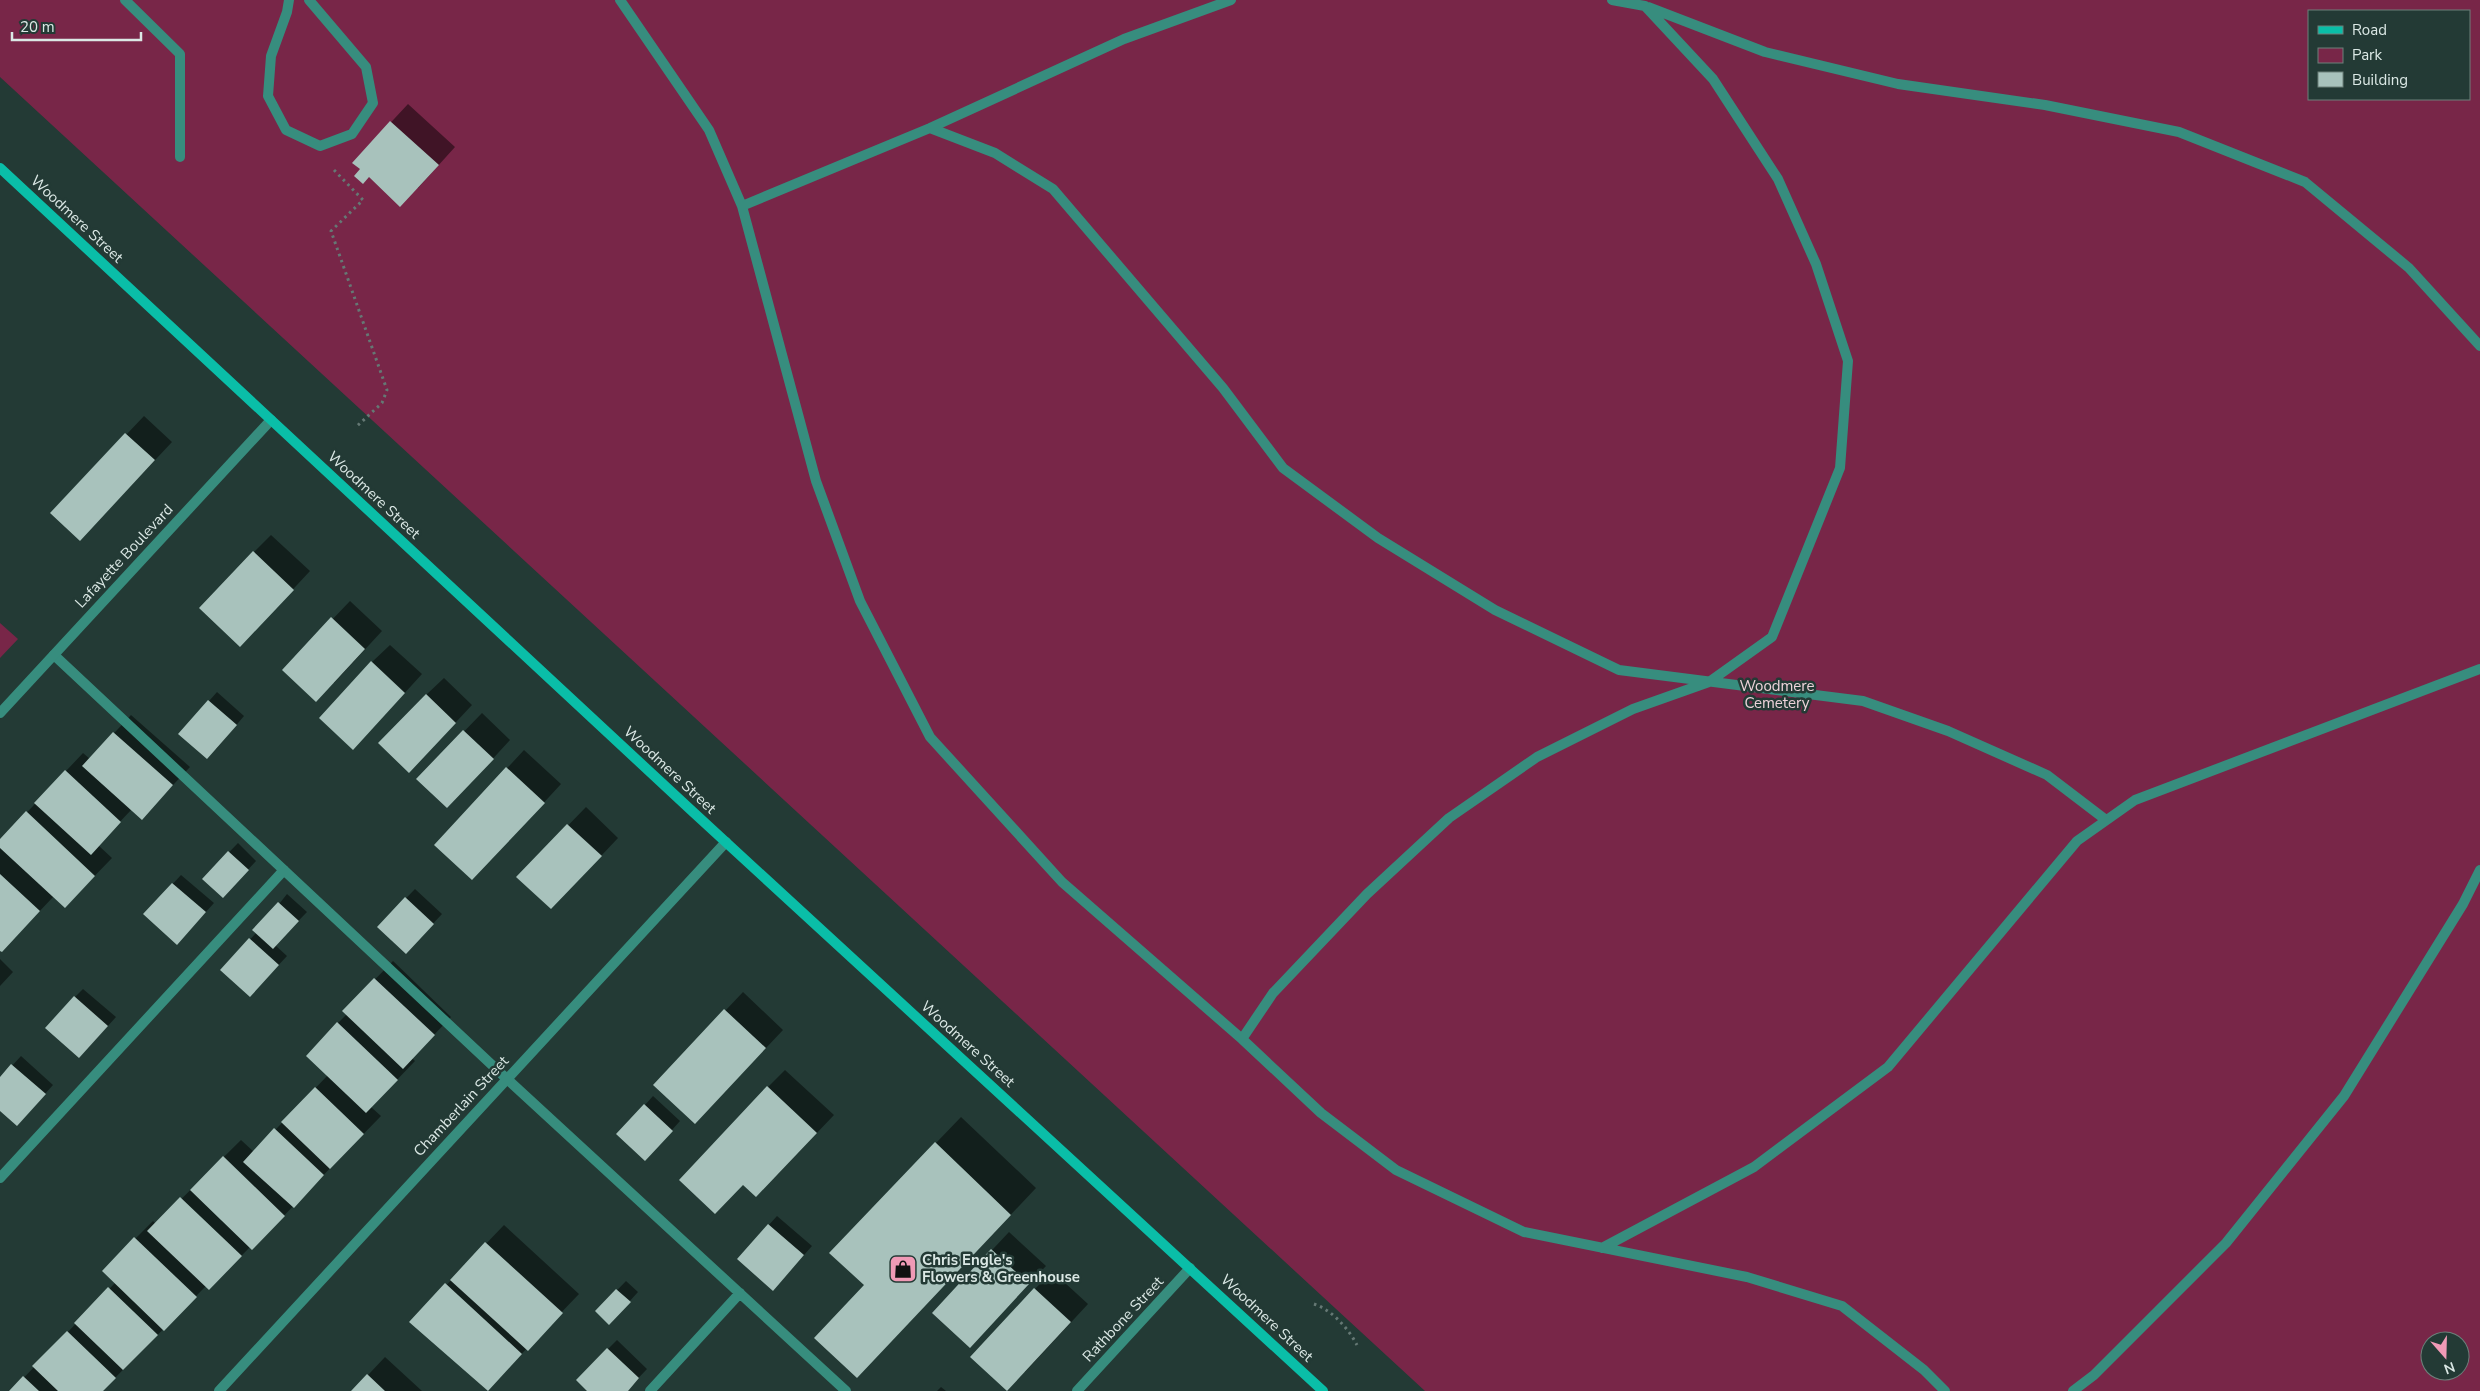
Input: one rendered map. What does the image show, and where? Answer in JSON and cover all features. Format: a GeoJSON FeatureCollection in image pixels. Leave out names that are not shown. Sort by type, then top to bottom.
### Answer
{"type":"FeatureCollection","features":[{"type":"Feature","properties":{"kind":"street"},"geometry":{"type":"LineString","coordinates":[[125,0],[180,54],[180,157]]}},
{"type":"Feature","properties":{"kind":"street"},"geometry":{"type":"LineString","coordinates":[[289,0],[287,12],[271,56],[268,96],[286,130],[320,146],[352,134],[373,103],[366,68],[309,0]]}},
{"type":"Feature","properties":{"kind":"street"},"geometry":{"type":"LineString","coordinates":[[620,0],[709,130],[742,206],[816,481],[860,601],[930,737],[1062,882],[1242,1038],[1322,1113],[1396,1170],[1524,1232],[1747,1277],[1842,1306],[1924,1370],[1945,1391]]}},
{"type":"Feature","properties":{"kind":"street"},"geometry":{"type":"LineString","coordinates":[[742,206],[930,128],[1124,39],[1230,0]]}},
{"type":"Feature","properties":{"kind":"street"},"geometry":{"type":"LineString","coordinates":[[1612,0],[1642,3],[1766,52],[1898,84],[2045,105],[2179,132],[2306,182],[2410,268],[2480,346]]}},
{"type":"Feature","properties":{"kind":"street"},"geometry":{"type":"LineString","coordinates":[[1242,1038],[1273,993],[1368,894],[1448,818],[1537,757],[1633,709],[1709,682],[1772,637],[1840,468],[1848,361],[1816,264],[1778,179],[1713,79],[1642,3]]}},
{"type":"Feature","properties":{"kind":"street"},"geometry":{"type":"LineString","coordinates":[[930,128],[995,153],[1053,189],[1217,381],[1283,468],[1378,538],[1495,610],[1619,670],[1863,701],[1929,724],[2047,775],[2106,820]]}},
{"type":"Feature","properties":{"kind":"street","name":"Woodmere Street"},"geometry":{"type":"LineString","coordinates":[[0,168],[726,842],[1323,1391]]}},
{"type":"Feature","properties":{"kind":"street","name":"Lafayette Boulevard"},"geometry":{"type":"LineString","coordinates":[[0,713],[271,420]]}},
{"type":"Feature","properties":{"kind":"street"},"geometry":{"type":"LineString","coordinates":[[54,655],[507,1079],[846,1391]]}},
{"type":"Feature","properties":{"kind":"street"},"geometry":{"type":"LineString","coordinates":[[1602,1248],[1754,1168],[1888,1067],[2076,841],[2135,800],[2480,669]]}},
{"type":"Feature","properties":{"kind":"street","name":"Chamberlain Street"},"geometry":{"type":"LineString","coordinates":[[219,1391],[726,842]]}},
{"type":"Feature","properties":{"kind":"street"},"geometry":{"type":"LineString","coordinates":[[0,1178],[284,870]]}},
{"type":"Feature","properties":{"kind":"street"},"geometry":{"type":"LineString","coordinates":[[2073,1391],[2094,1375],[2226,1243],[2344,1096],[2462,904],[2480,870]]}},
{"type":"Feature","properties":{"kind":"street","name":"Rathbone Street"},"geometry":{"type":"LineString","coordinates":[[1077,1391],[1190,1268]]}},
{"type":"Feature","properties":{"kind":"street"},"geometry":{"type":"LineString","coordinates":[[650,1391],[740,1293]]}},
{"type":"Feature","properties":{"kind":"path"},"geometry":{"type":"LineString","coordinates":[[320,146],[334,170],[363,200],[331,231],[387,390],[382,404],[356,427]]}},
{"type":"Feature","properties":{"kind":"path"},"geometry":{"type":"LineString","coordinates":[[1314,1304],[1325,1308],[1351,1335],[1357,1345]]}},
{"type":"Feature","properties":{"kind":"green space","name":"Woodmere Cemetery"},"geometry":{"type":"Polygon","coordinates":[[[0,0],[2480,0],[2480,1391],[1425,1391],[0,77],[0,0]]]}},
{"type":"Feature","properties":{"kind":"green space"},"geometry":{"type":"Polygon","coordinates":[[[0,623],[18,639],[0,658],[0,623]]]}},
{"type":"Feature","properties":{"kind":"building"},"geometry":{"type":"Polygon","coordinates":[[[390,121],[439,165],[400,207],[369,177],[363,184],[354,176],[360,169],[352,163],[390,121]]]}},
{"type":"Feature","properties":{"kind":"building"},"geometry":{"type":"Polygon","coordinates":[[[125,433],[155,460],[80,541],[50,513],[125,433]]]}},
{"type":"Feature","properties":{"kind":"building"},"geometry":{"type":"Polygon","coordinates":[[[253,551],[294,590],[240,647],[199,608],[253,551]]]}},
{"type":"Feature","properties":{"kind":"building"},"geometry":{"type":"Polygon","coordinates":[[[331,617],[365,649],[316,702],[282,670],[331,617]]]}},
{"type":"Feature","properties":{"kind":"building"},"geometry":{"type":"Polygon","coordinates":[[[371,661],[405,693],[353,750],[319,718],[371,661]]]}},
{"type":"Feature","properties":{"kind":"building"},"geometry":{"type":"Polygon","coordinates":[[[426,694],[456,723],[409,773],[378,743],[426,694]]]}},
{"type":"Feature","properties":{"kind":"building"},"geometry":{"type":"Polygon","coordinates":[[[208,700],[237,725],[207,759],[178,734],[208,700]]]}},
{"type":"Feature","properties":{"kind":"building"},"geometry":{"type":"Polygon","coordinates":[[[463,730],[494,759],[447,808],[416,779],[463,730]]]}},
{"type":"Feature","properties":{"kind":"building"},"geometry":{"type":"Polygon","coordinates":[[[113,732],[173,785],[142,820],[82,766],[113,732]]]}},
{"type":"Feature","properties":{"kind":"building"},"geometry":{"type":"Polygon","coordinates":[[[506,767],[545,803],[472,880],[434,845],[506,767]]]}},
{"type":"Feature","properties":{"kind":"building"},"geometry":{"type":"Polygon","coordinates":[[[65,770],[121,822],[91,855],[34,803],[65,770]]]}},
{"type":"Feature","properties":{"kind":"building"},"geometry":{"type":"Polygon","coordinates":[[[26,811],[95,876],[65,908],[0,848],[0,839],[26,811]]]}},
{"type":"Feature","properties":{"kind":"building"},"geometry":{"type":"Polygon","coordinates":[[[567,824],[602,856],[551,909],[516,877],[567,824]]]}},
{"type":"Feature","properties":{"kind":"building"},"geometry":{"type":"Polygon","coordinates":[[[228,851],[249,870],[223,898],[202,879],[228,851]]]}},
{"type":"Feature","properties":{"kind":"building"},"geometry":{"type":"Polygon","coordinates":[[[0,874],[40,911],[2,952],[0,951],[0,874]]]}},
{"type":"Feature","properties":{"kind":"building"},"geometry":{"type":"Polygon","coordinates":[[[172,883],[206,912],[177,945],[143,914],[172,883]]]}},
{"type":"Feature","properties":{"kind":"building"},"geometry":{"type":"Polygon","coordinates":[[[405,897],[434,924],[406,954],[377,927],[405,897]]]}},
{"type":"Feature","properties":{"kind":"building"},"geometry":{"type":"Polygon","coordinates":[[[278,902],[299,921],[273,949],[252,930],[278,902]]]}},
{"type":"Feature","properties":{"kind":"building"},"geometry":{"type":"Polygon","coordinates":[[[249,938],[279,965],[250,997],[220,970],[249,938]]]}},
{"type":"Feature","properties":{"kind":"building"},"geometry":{"type":"Polygon","coordinates":[[[374,978],[435,1035],[403,1069],[342,1011],[374,978]]]}},
{"type":"Feature","properties":{"kind":"building"},"geometry":{"type":"Polygon","coordinates":[[[74,996],[108,1026],[79,1058],[45,1028],[74,996]]]}},
{"type":"Feature","properties":{"kind":"building"},"geometry":{"type":"Polygon","coordinates":[[[724,1009],[766,1048],[695,1124],[653,1085],[724,1009]]]}},
{"type":"Feature","properties":{"kind":"building"},"geometry":{"type":"Polygon","coordinates":[[[337,1022],[398,1080],[366,1113],[306,1056],[337,1022]]]}},
{"type":"Feature","properties":{"kind":"building"},"geometry":{"type":"Polygon","coordinates":[[[11,1064],[46,1094],[17,1126],[0,1111],[0,1077],[11,1064]]]}},
{"type":"Feature","properties":{"kind":"building"},"geometry":{"type":"Polygon","coordinates":[[[767,1086],[817,1133],[756,1197],[743,1185],[715,1214],[679,1180],[767,1086]]]}},
{"type":"Feature","properties":{"kind":"building"},"geometry":{"type":"Polygon","coordinates":[[[315,1087],[364,1134],[330,1169],[281,1122],[315,1087]]]}},
{"type":"Feature","properties":{"kind":"building"},"geometry":{"type":"Polygon","coordinates":[[[644,1104],[673,1131],[645,1161],[616,1134],[644,1104]]]}},
{"type":"Feature","properties":{"kind":"building"},"geometry":{"type":"Polygon","coordinates":[[[274,1128],[324,1175],[294,1208],[243,1162],[274,1128]]]}},
{"type":"Feature","properties":{"kind":"building","name":"Chris Engle's Flowers & Greenhouse"},"geometry":{"type":"Polygon","coordinates":[[[935,1142],[1011,1215],[857,1378],[814,1338],[864,1285],[829,1253],[935,1142]]]}},
{"type":"Feature","properties":{"kind":"building"},"geometry":{"type":"Polygon","coordinates":[[[223,1156],[285,1216],[252,1250],[190,1190],[223,1156]]]}},
{"type":"Feature","properties":{"kind":"building"},"geometry":{"type":"Polygon","coordinates":[[[180,1197],[242,1256],[209,1290],[147,1231],[180,1197]]]}},
{"type":"Feature","properties":{"kind":"building"},"geometry":{"type":"Polygon","coordinates":[[[768,1224],[804,1255],[773,1291],[737,1259],[768,1224]]]}},
{"type":"Feature","properties":{"kind":"building"},"geometry":{"type":"Polygon","coordinates":[[[134,1237],[197,1297],[164,1331],[102,1271],[134,1237]]]}},
{"type":"Feature","properties":{"kind":"building"},"geometry":{"type":"Polygon","coordinates":[[[485,1242],[563,1313],[528,1351],[450,1280],[485,1242]]]}},
{"type":"Feature","properties":{"kind":"building"},"geometry":{"type":"Polygon","coordinates":[[[991,1249],[1029,1284],[970,1348],[932,1313],[991,1249]]]}},
{"type":"Feature","properties":{"kind":"building"},"geometry":{"type":"Polygon","coordinates":[[[445,1283],[522,1354],[488,1391],[409,1322],[445,1283]]]}},
{"type":"Feature","properties":{"kind":"building"},"geometry":{"type":"Polygon","coordinates":[[[108,1287],[158,1335],[123,1370],[74,1323],[108,1287]]]}},
{"type":"Feature","properties":{"kind":"building"},"geometry":{"type":"Polygon","coordinates":[[[1034,1288],[1071,1322],[1007,1391],[970,1357],[1034,1288]]]}},
{"type":"Feature","properties":{"kind":"building"},"geometry":{"type":"Polygon","coordinates":[[[616,1289],[631,1302],[609,1325],[595,1311],[616,1289]]]}},
{"type":"Feature","properties":{"kind":"building"},"geometry":{"type":"Polygon","coordinates":[[[67,1331],[116,1378],[103,1391],[58,1391],[32,1366],[67,1331]]]}},
{"type":"Feature","properties":{"kind":"building"},"geometry":{"type":"Polygon","coordinates":[[[607,1348],[639,1378],[628,1391],[587,1391],[576,1380],[607,1348]]]}},
{"type":"Feature","properties":{"kind":"building"},"geometry":{"type":"Polygon","coordinates":[[[367,1374],[385,1391],[351,1391],[367,1374]]]}},
{"type":"Feature","properties":{"kind":"building"},"geometry":{"type":"Polygon","coordinates":[[[23,1376],[39,1391],[9,1391],[23,1376]]]}},
{"type":"Feature","properties":{"kind":"place","name":"Chris Engle's Flowers & Greenhouse"},"geometry":{"type":"Point","coordinates":[903,1269]}}]}
